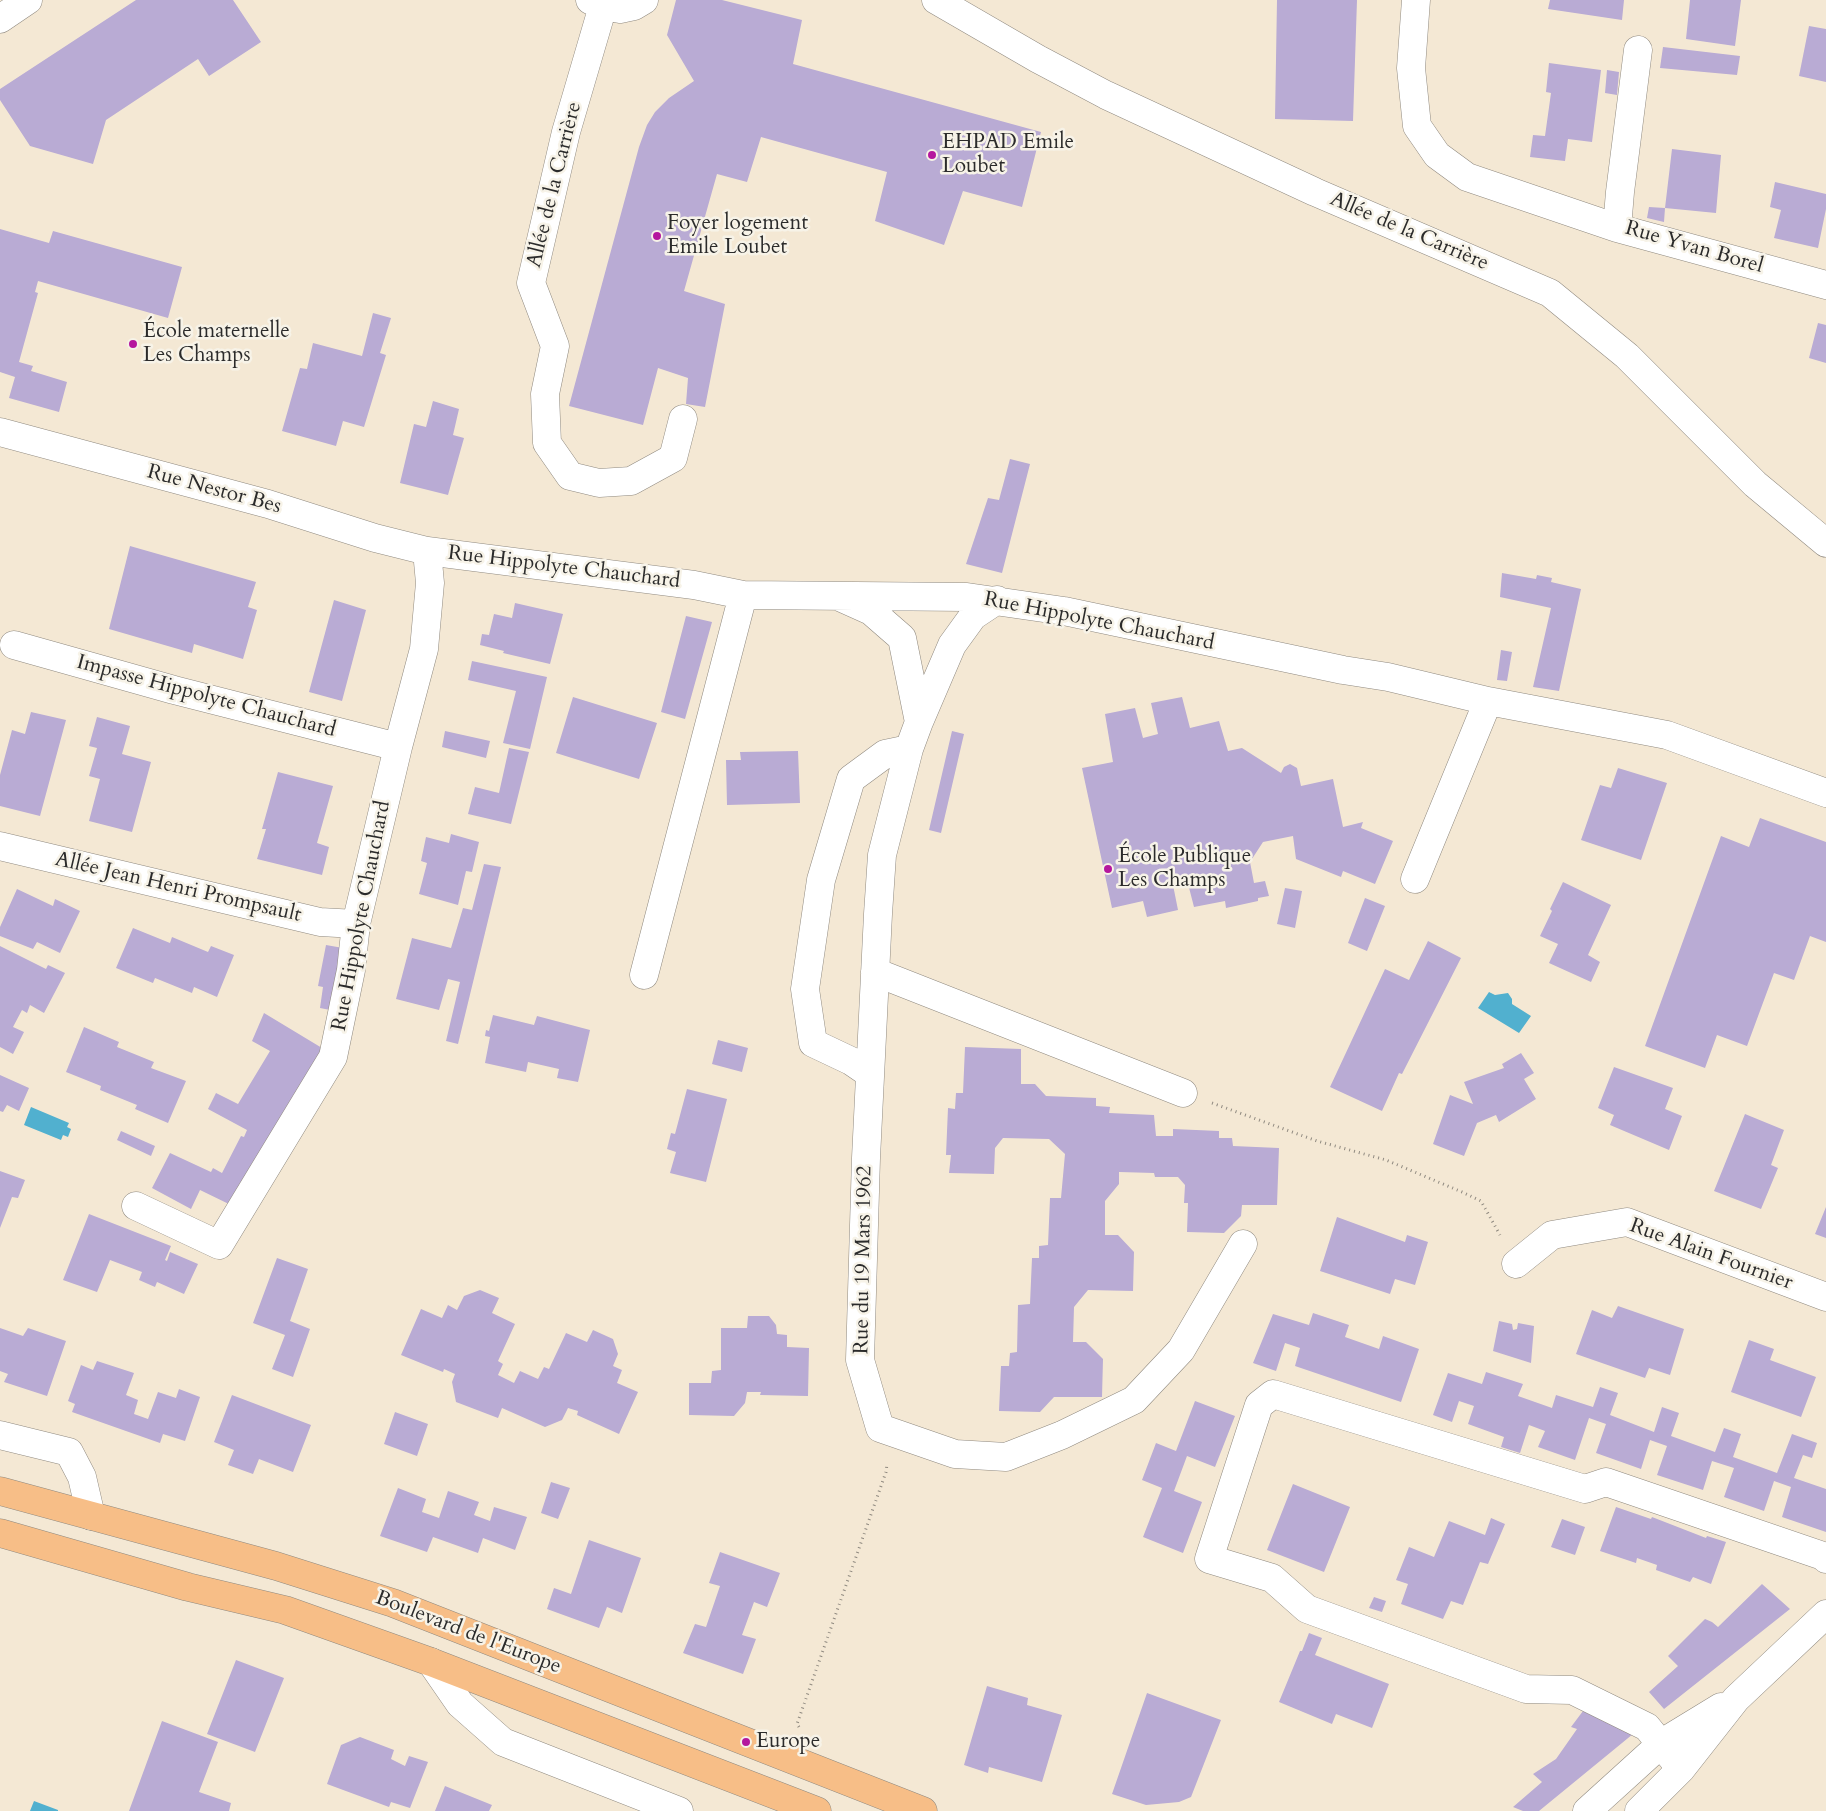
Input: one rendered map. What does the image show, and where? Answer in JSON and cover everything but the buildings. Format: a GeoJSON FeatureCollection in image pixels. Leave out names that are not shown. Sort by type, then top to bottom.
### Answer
{"type":"FeatureCollection","features":[{"type":"Feature","properties":{"kind":"main road","name":"Boulevard de l'Europe"},"geometry":{"type":"LineString","coordinates":[[0,1492],[276,1566],[393,1603],[923,1811]]}},
{"type":"Feature","properties":{"kind":"main road","name":"Boulevard de l'Europe"},"geometry":{"type":"LineString","coordinates":[[2,1539],[285,1610],[431,1662],[817,1811]]}},
{"type":"Feature","properties":{"kind":"street"},"geometry":{"type":"LineString","coordinates":[[0,19],[28,0]]}},
{"type":"Feature","properties":{"kind":"street","name":"Allée de la Carrière"},"geometry":{"type":"LineString","coordinates":[[644,0],[634,6],[620,9],[597,3],[531,282],[555,346],[545,394],[547,443],[570,476],[599,483],[631,481],[673,458],[683,419]]}},
{"type":"Feature","properties":{"kind":"street","name":"Allée de la Carrière"},"geometry":{"type":"LineString","coordinates":[[936,0],[1038,59],[1106,95],[1315,192],[1550,293],[1627,356],[1755,484],[1826,543]]}},
{"type":"Feature","properties":{"kind":"street"},"geometry":{"type":"LineString","coordinates":[[1416,0],[1411,68],[1417,126],[1437,155],[1467,177],[1617,228]]}},
{"type":"Feature","properties":{"kind":"street","name":"Rue Yvan Borel"},"geometry":{"type":"LineString","coordinates":[[1638,50],[1617,228],[1826,285]]}},
{"type":"Feature","properties":{"kind":"street","name":"Rue Nestor Bes"},"geometry":{"type":"LineString","coordinates":[[0,432],[268,504],[376,538],[427,551]]}},
{"type":"Feature","properties":{"kind":"street","name":"Rue Hippolyte Chauchard"},"geometry":{"type":"LineString","coordinates":[[136,1206],[219,1245],[333,1057],[351,970],[356,924],[398,747],[424,649],[430,584],[427,551],[694,585],[743,594],[967,597],[1064,611],[1343,670],[1448,690],[1488,701],[1667,735],[1826,793]]}},
{"type":"Feature","properties":{"kind":"street"},"geometry":{"type":"LineString","coordinates":[[644,975],[743,594]]}},
{"type":"Feature","properties":{"kind":"street","name":"Rue du 19 Mars 1962"},"geometry":{"type":"LineString","coordinates":[[836,596],[871,611],[902,638],[918,722]]}},
{"type":"Feature","properties":{"kind":"street","name":"Rue du 19 Mars 1962"},"geometry":{"type":"LineString","coordinates":[[880,1428],[860,1360],[870,1074],[882,855],[909,749],[918,722],[952,645],[973,616],[997,600]]}},
{"type":"Feature","properties":{"kind":"street","name":"Impasse Hippolyte Chauchard"},"geometry":{"type":"LineString","coordinates":[[14,645],[174,690],[398,747]]}},
{"type":"Feature","properties":{"kind":"street"},"geometry":{"type":"LineString","coordinates":[[1415,879],[1488,701]]}},
{"type":"Feature","properties":{"kind":"street"},"geometry":{"type":"LineString","coordinates":[[870,1074],[851,1061],[813,1043],[805,989],[821,880],[850,779],[885,754],[909,749]]}},
{"type":"Feature","properties":{"kind":"street","name":"Allée Jean Henri Prompsault"},"geometry":{"type":"LineString","coordinates":[[0,846],[320,922],[356,924]]}},
{"type":"Feature","properties":{"kind":"street"},"geometry":{"type":"LineString","coordinates":[[875,972],[1183,1092]]}},
{"type":"Feature","properties":{"kind":"street","name":"Rue Alain Fournier"},"geometry":{"type":"LineString","coordinates":[[1516,1264],[1552,1235],[1627,1222],[1826,1297]]}},
{"type":"Feature","properties":{"kind":"street"},"geometry":{"type":"LineString","coordinates":[[880,1428],[954,1454],[1006,1457],[1062,1435],[1134,1400],[1181,1350],[1243,1244]]}},
{"type":"Feature","properties":{"kind":"street"},"geometry":{"type":"LineString","coordinates":[[1681,1769],[1662,1743],[1647,1727],[1572,1690],[1526,1690],[1307,1609],[1272,1578],[1209,1559],[1260,1405],[1272,1394],[1585,1489],[1606,1482],[1823,1556],[1826,1559]]}},
{"type":"Feature","properties":{"kind":"street"},"geometry":{"type":"LineString","coordinates":[[0,1435],[69,1452],[82,1477],[91,1516]]}},
{"type":"Feature","properties":{"kind":"street"},"geometry":{"type":"LineString","coordinates":[[1639,1811],[1681,1769],[1736,1699],[1826,1614]]}},
{"type":"Feature","properties":{"kind":"street"},"geometry":{"type":"LineString","coordinates":[[431,1662],[460,1704],[503,1742],[679,1811]]}},
{"type":"Feature","properties":{"kind":"street"},"geometry":{"type":"LineString","coordinates":[[1587,1811],[1662,1743],[1736,1699]]}},
{"type":"Feature","properties":{"kind":"path"},"geometry":{"type":"LineString","coordinates":[[1183,1092],[1317,1141],[1386,1160],[1481,1201],[1516,1264]]}},
{"type":"Feature","properties":{"kind":"path"},"geometry":{"type":"LineString","coordinates":[[801,1732],[797,1724],[886,1472],[888,1450],[880,1428]]}},
{"type":"Feature","properties":{"kind":"water"},"geometry":{"type":"Polygon","coordinates":[[[1489,992],[1495,995],[1508,993],[1512,999],[1512,1004],[1531,1016],[1519,1033],[1478,1008],[1489,992]]]}},
{"type":"Feature","properties":{"kind":"water"},"geometry":{"type":"Polygon","coordinates":[[[31,1107],[69,1123],[67,1127],[71,1129],[68,1137],[63,1135],[61,1140],[24,1125],[31,1107]]]}},
{"type":"Feature","properties":{"kind":"water"},"geometry":{"type":"Polygon","coordinates":[[[34,1801],[58,1810],[58,1811],[30,1811],[34,1801]]]}},
{"type":"Feature","properties":{"kind":"place","name":"EHPAD Emile Loubet"},"geometry":{"type":"Point","coordinates":[932,155]}},
{"type":"Feature","properties":{"kind":"place","name":"Foyer logement Emile Loubet"},"geometry":{"type":"Point","coordinates":[657,236]}},
{"type":"Feature","properties":{"kind":"place","name":"École maternelle Les Champs"},"geometry":{"type":"Point","coordinates":[133,344]}},
{"type":"Feature","properties":{"kind":"place","name":"École Publique Les Champs"},"geometry":{"type":"Point","coordinates":[1108,869]}},
{"type":"Feature","properties":{"kind":"place","name":"Europe"},"geometry":{"type":"Point","coordinates":[746,1742]}}]}
